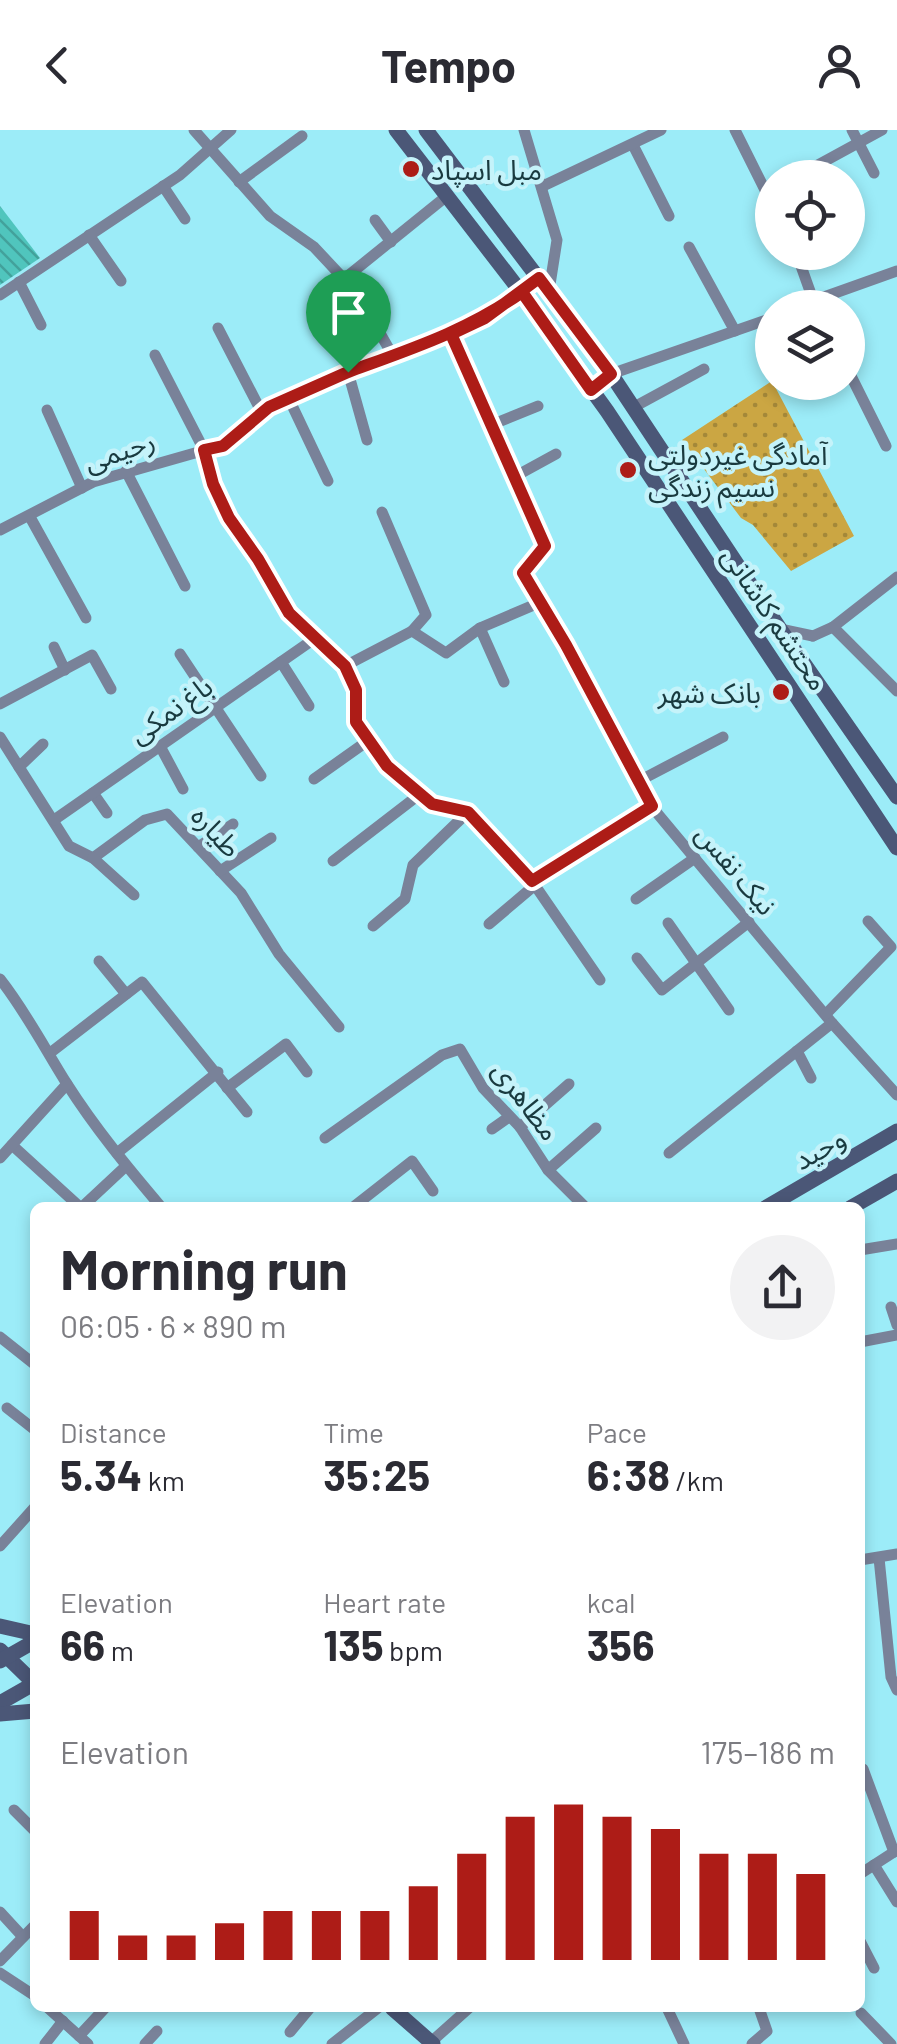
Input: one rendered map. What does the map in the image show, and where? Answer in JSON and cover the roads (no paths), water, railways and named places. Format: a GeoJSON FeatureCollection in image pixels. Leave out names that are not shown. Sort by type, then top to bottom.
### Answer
{"type":"FeatureCollection","features":[{"type":"Feature","properties":{"kind":"main road","name":"محتشم کاشانی"},"geometry":{"type":"LineString","coordinates":[[396,130],[522,292],[591,390],[737,602],[897,848]]}},
{"type":"Feature","properties":{"kind":"main road","name":"محتشم کاشانی"},"geometry":{"type":"LineString","coordinates":[[426,130],[611,374],[780,630],[894,792]]}},
{"type":"Feature","properties":{"kind":"main road"},"geometry":{"type":"LineString","coordinates":[[866,801],[876,808],[882,807],[894,792]]}},
{"type":"Feature","properties":{"kind":"main road","name":"وحید"},"geometry":{"type":"LineString","coordinates":[[775,1202],[897,1131]]}},
{"type":"Feature","properties":{"kind":"main road"},"geometry":{"type":"LineString","coordinates":[[860,1202],[897,1181]]}},
{"type":"Feature","properties":{"kind":"main road"},"geometry":{"type":"LineString","coordinates":[[0,1626],[30,1635]]}},
{"type":"Feature","properties":{"kind":"main road"},"geometry":{"type":"LineString","coordinates":[[30,1640],[2,1656],[30,1680]]}},
{"type":"Feature","properties":{"kind":"main road"},"geometry":{"type":"LineString","coordinates":[[0,1704],[30,1687]]}},
{"type":"Feature","properties":{"kind":"main road"},"geometry":{"type":"LineString","coordinates":[[0,1714],[30,1711]]}},
{"type":"Feature","properties":{"kind":"main road"},"geometry":{"type":"LineString","coordinates":[[397,2012],[432,2043]]}},
{"type":"Feature","properties":{"kind":"street"},"geometry":{"type":"LineString","coordinates":[[194,130],[270,216],[314,247],[357,293],[393,356]]}},
{"type":"Feature","properties":{"kind":"street"},"geometry":{"type":"LineString","coordinates":[[0,294],[164,186],[232,130]]}},
{"type":"Feature","properties":{"kind":"street"},"geometry":{"type":"LineString","coordinates":[[524,130],[557,240],[544,284]]}},
{"type":"Feature","properties":{"kind":"street"},"geometry":{"type":"LineString","coordinates":[[543,186],[636,138],[661,130]]}},
{"type":"Feature","properties":{"kind":"street"},"geometry":{"type":"LineString","coordinates":[[734,130],[755,168]]}},
{"type":"Feature","properties":{"kind":"street"},"geometry":{"type":"LineString","coordinates":[[852,130],[874,174]]}},
{"type":"Feature","properties":{"kind":"street"},"geometry":{"type":"LineString","coordinates":[[827,160],[882,130]]}},
{"type":"Feature","properties":{"kind":"street"},"geometry":{"type":"LineString","coordinates":[[239,182],[302,136]]}},
{"type":"Feature","properties":{"kind":"street"},"geometry":{"type":"LineString","coordinates":[[636,138],[669,216]]}},
{"type":"Feature","properties":{"kind":"street"},"geometry":{"type":"LineString","coordinates":[[164,186],[185,219]]}},
{"type":"Feature","properties":{"kind":"street"},"geometry":{"type":"LineString","coordinates":[[344,279],[448,195]]}},
{"type":"Feature","properties":{"kind":"street"},"geometry":{"type":"LineString","coordinates":[[375,220],[391,242]]}},
{"type":"Feature","properties":{"kind":"street"},"geometry":{"type":"LineString","coordinates":[[89,236],[121,280]]}},
{"type":"Feature","properties":{"kind":"street"},"geometry":{"type":"LineString","coordinates":[[689,246],[735,331]]}},
{"type":"Feature","properties":{"kind":"street"},"geometry":{"type":"LineString","coordinates":[[848,290],[897,271]]}},
{"type":"Feature","properties":{"kind":"street"},"geometry":{"type":"LineString","coordinates":[[18,282],[42,325]]}},
{"type":"Feature","properties":{"kind":"street","name":"رحیمی"},"geometry":{"type":"LineString","coordinates":[[0,530],[82,488],[126,471],[223,446],[262,413],[289,398],[451,334],[485,318],[522,292],[544,284]]}},
{"type":"Feature","properties":{"kind":"street"},"geometry":{"type":"LineString","coordinates":[[591,390],[611,374],[755,324]]}},
{"type":"Feature","properties":{"kind":"street"},"geometry":{"type":"LineString","coordinates":[[218,328],[262,413]]}},
{"type":"Feature","properties":{"kind":"street","name":"نیک نفس"},"geometry":{"type":"LineString","coordinates":[[451,334],[545,546],[523,573],[637,782],[694,858],[897,1095]]}},
{"type":"Feature","properties":{"kind":"street"},"geometry":{"type":"LineString","coordinates":[[156,354],[204,450],[213,484],[229,518],[289,613],[345,666],[356,690],[356,722],[387,766],[432,804],[468,812],[533,883],[600,980]]}},
{"type":"Feature","properties":{"kind":"street"},"geometry":{"type":"LineString","coordinates":[[634,407],[704,369]]}},
{"type":"Feature","properties":{"kind":"street"},"geometry":{"type":"LineString","coordinates":[[348,372],[367,440]]}},
{"type":"Feature","properties":{"kind":"street"},"geometry":{"type":"LineString","coordinates":[[289,398],[328,481]]}},
{"type":"Feature","properties":{"kind":"street"},"geometry":{"type":"LineString","coordinates":[[863,400],[886,446]]}},
{"type":"Feature","properties":{"kind":"street"},"geometry":{"type":"LineString","coordinates":[[491,425],[538,406]]}},
{"type":"Feature","properties":{"kind":"street"},"geometry":{"type":"LineString","coordinates":[[47,410],[82,488]]}},
{"type":"Feature","properties":{"kind":"street"},"geometry":{"type":"LineString","coordinates":[[514,477],[556,454]]}},
{"type":"Feature","properties":{"kind":"street"},"geometry":{"type":"LineString","coordinates":[[126,471],[185,586]]}},
{"type":"Feature","properties":{"kind":"street"},"geometry":{"type":"LineString","coordinates":[[345,666],[412,631],[426,615],[382,512]]}},
{"type":"Feature","properties":{"kind":"street"},"geometry":{"type":"LineString","coordinates":[[30,517],[86,618]]}},
{"type":"Feature","properties":{"kind":"street"},"geometry":{"type":"LineString","coordinates":[[780,630],[813,636],[833,628],[897,578]]}},
{"type":"Feature","properties":{"kind":"street"},"geometry":{"type":"LineString","coordinates":[[412,631],[446,654],[480,628],[541,602]]}},
{"type":"Feature","properties":{"kind":"street"},"geometry":{"type":"LineString","coordinates":[[480,628],[504,682]]}},
{"type":"Feature","properties":{"kind":"street"},"geometry":{"type":"LineString","coordinates":[[833,628],[897,690]]}},
{"type":"Feature","properties":{"kind":"street"},"geometry":{"type":"LineString","coordinates":[[801,655],[813,636]]}},
{"type":"Feature","properties":{"kind":"street","name":"باغ نمکی"},"geometry":{"type":"LineString","coordinates":[[54,820],[314,639]]}},
{"type":"Feature","properties":{"kind":"street"},"geometry":{"type":"LineString","coordinates":[[54,648],[64,670]]}},
{"type":"Feature","properties":{"kind":"street"},"geometry":{"type":"LineString","coordinates":[[180,654],[261,776]]}},
{"type":"Feature","properties":{"kind":"street"},"geometry":{"type":"LineString","coordinates":[[0,704],[92,655],[112,689]]}},
{"type":"Feature","properties":{"kind":"street"},"geometry":{"type":"LineString","coordinates":[[281,662],[309,706]]}},
{"type":"Feature","properties":{"kind":"street"},"geometry":{"type":"LineString","coordinates":[[0,737],[69,846],[93,858],[134,894]]}},
{"type":"Feature","properties":{"kind":"street"},"geometry":{"type":"LineString","coordinates":[[637,782],[723,737]]}},
{"type":"Feature","properties":{"kind":"street"},"geometry":{"type":"LineString","coordinates":[[314,779],[369,740]]}},
{"type":"Feature","properties":{"kind":"street"},"geometry":{"type":"LineString","coordinates":[[19,767],[43,744]]}},
{"type":"Feature","properties":{"kind":"street"},"geometry":{"type":"LineString","coordinates":[[160,746],[183,789]]}},
{"type":"Feature","properties":{"kind":"street"},"geometry":{"type":"LineString","coordinates":[[93,792],[108,813]]}},
{"type":"Feature","properties":{"kind":"street"},"geometry":{"type":"LineString","coordinates":[[333,861],[420,794]]}},
{"type":"Feature","properties":{"kind":"street"},"geometry":{"type":"LineString","coordinates":[[488,924],[533,883],[652,806]]}},
{"type":"Feature","properties":{"kind":"street"},"geometry":{"type":"LineString","coordinates":[[373,926],[405,899],[413,864],[468,812]]}},
{"type":"Feature","properties":{"kind":"street","name":"طیاره"},"geometry":{"type":"LineString","coordinates":[[93,858],[146,820],[167,814],[241,893],[279,954],[339,1027]]}},
{"type":"Feature","properties":{"kind":"street"},"geometry":{"type":"LineString","coordinates":[[198,848],[233,824]]}},
{"type":"Feature","properties":{"kind":"street"},"geometry":{"type":"LineString","coordinates":[[220,872],[271,838]]}},
{"type":"Feature","properties":{"kind":"street"},"geometry":{"type":"LineString","coordinates":[[636,899],[694,858]]}},
{"type":"Feature","properties":{"kind":"street"},"geometry":{"type":"LineString","coordinates":[[668,922],[729,1010]]}},
{"type":"Feature","properties":{"kind":"street"},"geometry":{"type":"LineString","coordinates":[[637,958],[662,990],[749,922]]}},
{"type":"Feature","properties":{"kind":"street"},"geometry":{"type":"LineString","coordinates":[[669,1153],[797,1051],[892,947],[868,922]]}},
{"type":"Feature","properties":{"kind":"street"},"geometry":{"type":"LineString","coordinates":[[99,961],[126,994]]}},
{"type":"Feature","properties":{"kind":"street"},"geometry":{"type":"LineString","coordinates":[[0,980],[68,1084],[157,1202]]}},
{"type":"Feature","properties":{"kind":"street"},"geometry":{"type":"LineString","coordinates":[[50,1052],[142,982],[247,1112]]}},
{"type":"Feature","properties":{"kind":"street"},"geometry":{"type":"LineString","coordinates":[[228,1088],[286,1044],[307,1072]]}},
{"type":"Feature","properties":{"kind":"street","name":"مظاهری"},"geometry":{"type":"LineString","coordinates":[[326,1138],[442,1055],[460,1050],[483,1088],[520,1127],[548,1170],[580,1202]]}},
{"type":"Feature","properties":{"kind":"street"},"geometry":{"type":"LineString","coordinates":[[797,1051],[811,1078]]}},
{"type":"Feature","properties":{"kind":"street"},"geometry":{"type":"LineString","coordinates":[[117,1153],[218,1072]]}},
{"type":"Feature","properties":{"kind":"street"},"geometry":{"type":"LineString","coordinates":[[0,1158],[68,1084]]}},
{"type":"Feature","properties":{"kind":"street"},"geometry":{"type":"LineString","coordinates":[[520,1127],[569,1084]]}},
{"type":"Feature","properties":{"kind":"street"},"geometry":{"type":"LineString","coordinates":[[492,1129],[509,1117]]}},
{"type":"Feature","properties":{"kind":"street"},"geometry":{"type":"LineString","coordinates":[[548,1170],[596,1128]]}},
{"type":"Feature","properties":{"kind":"street"},"geometry":{"type":"LineString","coordinates":[[12,1145],[74,1202]]}},
{"type":"Feature","properties":{"kind":"street"},"geometry":{"type":"LineString","coordinates":[[360,1202],[412,1161],[433,1191]]}},
{"type":"Feature","properties":{"kind":"street"},"geometry":{"type":"LineString","coordinates":[[87,1202],[126,1166]]}},
{"type":"Feature","properties":{"kind":"street"},"geometry":{"type":"LineString","coordinates":[[865,1249],[897,1244]]}},
{"type":"Feature","properties":{"kind":"street"},"geometry":{"type":"LineString","coordinates":[[890,1308],[897,1325]]}},
{"type":"Feature","properties":{"kind":"street"},"geometry":{"type":"LineString","coordinates":[[865,1341],[897,1335]]}},
{"type":"Feature","properties":{"kind":"street"},"geometry":{"type":"LineString","coordinates":[[0,1337],[30,1360]]}},
{"type":"Feature","properties":{"kind":"street"},"geometry":{"type":"LineString","coordinates":[[7,1408],[30,1426]]}},
{"type":"Feature","properties":{"kind":"street"},"geometry":{"type":"LineString","coordinates":[[0,1546],[30,1515]]}},
{"type":"Feature","properties":{"kind":"street"},"geometry":{"type":"LineString","coordinates":[[865,1559],[897,1554]]}},
{"type":"Feature","properties":{"kind":"street"},"geometry":{"type":"LineString","coordinates":[[879,1558],[891,1677],[897,1690]]}},
{"type":"Feature","properties":{"kind":"street"},"geometry":{"type":"LineString","coordinates":[[865,1774],[895,1852],[865,1871]]}},
{"type":"Feature","properties":{"kind":"street"},"geometry":{"type":"LineString","coordinates":[[14,1810],[30,1826]]}},
{"type":"Feature","properties":{"kind":"street"},"geometry":{"type":"LineString","coordinates":[[874,1865],[897,1902]]}},
{"type":"Feature","properties":{"kind":"street"},"geometry":{"type":"LineString","coordinates":[[0,1912],[23,1937]]}},
{"type":"Feature","properties":{"kind":"street"},"geometry":{"type":"LineString","coordinates":[[0,1962],[30,1929]]}},
{"type":"Feature","properties":{"kind":"street"},"geometry":{"type":"LineString","coordinates":[[865,1951],[874,1968]]}},
{"type":"Feature","properties":{"kind":"street"},"geometry":{"type":"LineString","coordinates":[[0,1972],[30,1993]]}},
{"type":"Feature","properties":{"kind":"street"},"geometry":{"type":"LineString","coordinates":[[53,2012],[84,2040],[102,2012]]}},
{"type":"Feature","properties":{"kind":"street"},"geometry":{"type":"LineString","coordinates":[[290,2032],[307,2012]]}},
{"type":"Feature","properties":{"kind":"street"},"geometry":{"type":"LineString","coordinates":[[332,2044],[373,2012]]}},
{"type":"Feature","properties":{"kind":"street"},"geometry":{"type":"LineString","coordinates":[[432,2043],[465,2012]]}},
{"type":"Feature","properties":{"kind":"street"},"geometry":{"type":"LineString","coordinates":[[670,2012],[684,2044]]}},
{"type":"Feature","properties":{"kind":"street"},"geometry":{"type":"LineString","coordinates":[[752,2044],[767,2031],[760,2012]]}},
{"type":"Feature","properties":{"kind":"street"},"geometry":{"type":"LineString","coordinates":[[861,2013],[891,2044]]}},
{"type":"Feature","properties":{"kind":"street"},"geometry":{"type":"LineString","coordinates":[[46,2044],[63,2021]]}},
{"type":"Feature","properties":{"kind":"street"},"geometry":{"type":"LineString","coordinates":[[145,2044],[157,2031]]}},
{"type":"Feature","properties":{"kind":"place","name":"مبل اسپاد"},"geometry":{"type":"Point","coordinates":[411,169]}},
{"type":"Feature","properties":{"kind":"place","name":"آمادگی غیردولتی نسیم زندگی"},"geometry":{"type":"Point","coordinates":[628,470]}},
{"type":"Feature","properties":{"kind":"place","name":"بانک شهر"},"geometry":{"type":"Point","coordinates":[781,692]}}]}
